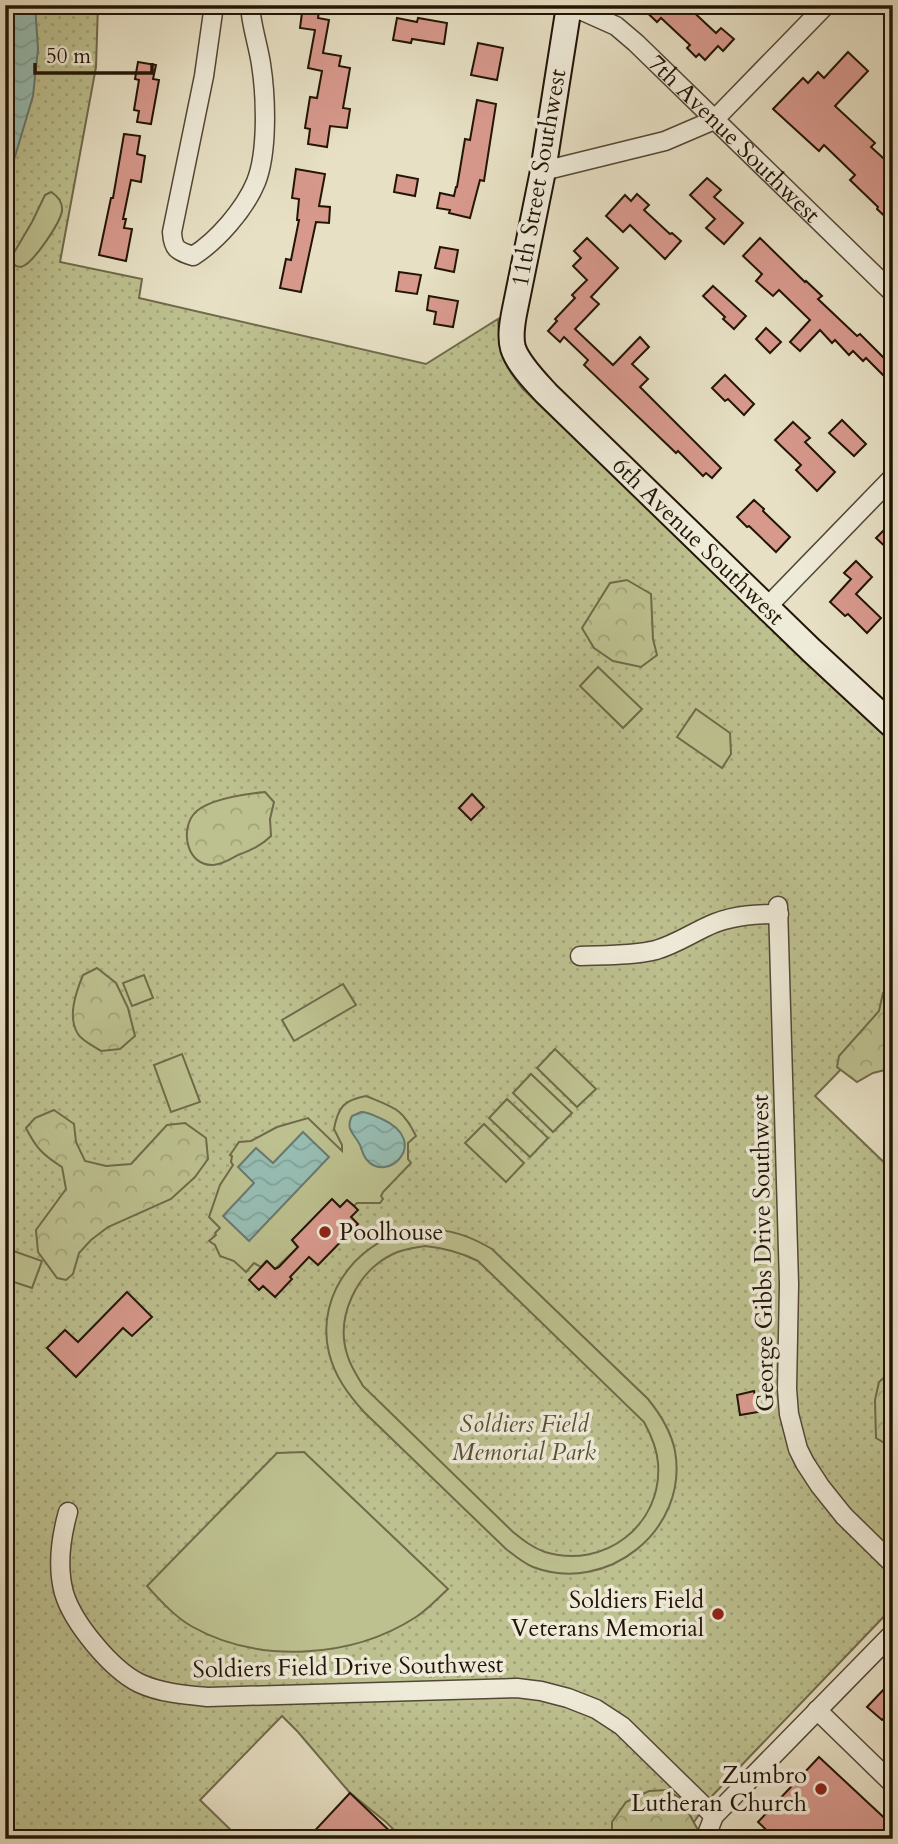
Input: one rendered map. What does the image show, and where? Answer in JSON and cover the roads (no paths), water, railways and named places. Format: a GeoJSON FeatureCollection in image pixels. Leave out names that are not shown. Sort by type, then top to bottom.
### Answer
{"type":"FeatureCollection","features":[{"type":"Feature","properties":{"kind":"street"},"geometry":{"type":"LineString","coordinates":[[214,5],[204,76],[172,232],[173,242],[179,252],[193,256],[207,247],[233,219],[256,183],[260,169],[265,93],[250,5]]}},
{"type":"Feature","properties":{"kind":"street"},"geometry":{"type":"LineString","coordinates":[[543,171],[664,141],[714,120],[826,5]]}},
{"type":"Feature","properties":{"kind":"street","name":"7th Avenue Southwest"},"geometry":{"type":"LineString","coordinates":[[567,6],[607,21],[626,34],[893,292]]}},
{"type":"Feature","properties":{"kind":"street","name":"11th Street Southwest"},"geometry":{"type":"LineString","coordinates":[[514,350],[514,314],[543,171],[567,6]]}},
{"type":"Feature","properties":{"kind":"street","name":"6th Avenue Southwest"},"geometry":{"type":"LineString","coordinates":[[514,350],[530,375],[547,394],[893,726]]}},
{"type":"Feature","properties":{"kind":"street"},"geometry":{"type":"LineString","coordinates":[[767,607],[893,477]]}},
{"type":"Feature","properties":{"kind":"street","name":"George Gibbs Drive Southwest"},"geometry":{"type":"LineString","coordinates":[[580,956],[657,950],[675,944],[715,923],[779,910],[789,1284],[789,1414],[798,1448],[820,1486],[844,1516],[893,1564]]}},
{"type":"Feature","properties":{"kind":"street","name":"Soldiers Field Drive Southwest"},"geometry":{"type":"LineString","coordinates":[[68,1512],[61,1551],[61,1571],[64,1592],[71,1609],[94,1643],[124,1673],[141,1684],[181,1694],[208,1697],[517,1688],[541,1691],[596,1709],[622,1726],[714,1816]]}},
{"type":"Feature","properties":{"kind":"street"},"geometry":{"type":"LineString","coordinates":[[705,1839],[714,1816],[893,1633]]}},
{"type":"Feature","properties":{"kind":"street"},"geometry":{"type":"LineString","coordinates":[[817,1710],[893,1784]]}},
{"type":"Feature","properties":{"kind":"water"},"geometry":{"type":"Polygon","coordinates":[[[5,5],[35,5],[38,49],[33,96],[5,183],[5,5]]]}},
{"type":"Feature","properties":{"kind":"water"},"geometry":{"type":"Polygon","coordinates":[[[361,1112],[369,1113],[397,1128],[404,1138],[401,1157],[394,1164],[375,1166],[365,1157],[349,1125],[352,1116],[361,1112]]]}},
{"type":"Feature","properties":{"kind":"water"},"geometry":{"type":"Polygon","coordinates":[[[303,1132],[329,1157],[249,1241],[223,1216],[254,1183],[238,1167],[256,1148],[273,1163],[303,1132]]]}},
{"type":"Feature","properties":{"kind":"waterway"},"geometry":{"type":"LineString","coordinates":[[5,1556],[10,1553]]}},
{"type":"Feature","properties":{"kind":"place","name":"Poolhouse"},"geometry":{"type":"Point","coordinates":[325,1232]}},
{"type":"Feature","properties":{"kind":"place","name":"Soldiers Field Veterans Memorial"},"geometry":{"type":"Point","coordinates":[718,1614]}},
{"type":"Feature","properties":{"kind":"place","name":"Zumbro Lutheran Church"},"geometry":{"type":"Point","coordinates":[821,1789]}},
{"type":"Feature","properties":{"kind":"park label","name":"Soldiers Field Memorial Park"},"geometry":{"type":"Point","coordinates":[524,1438]}}]}
